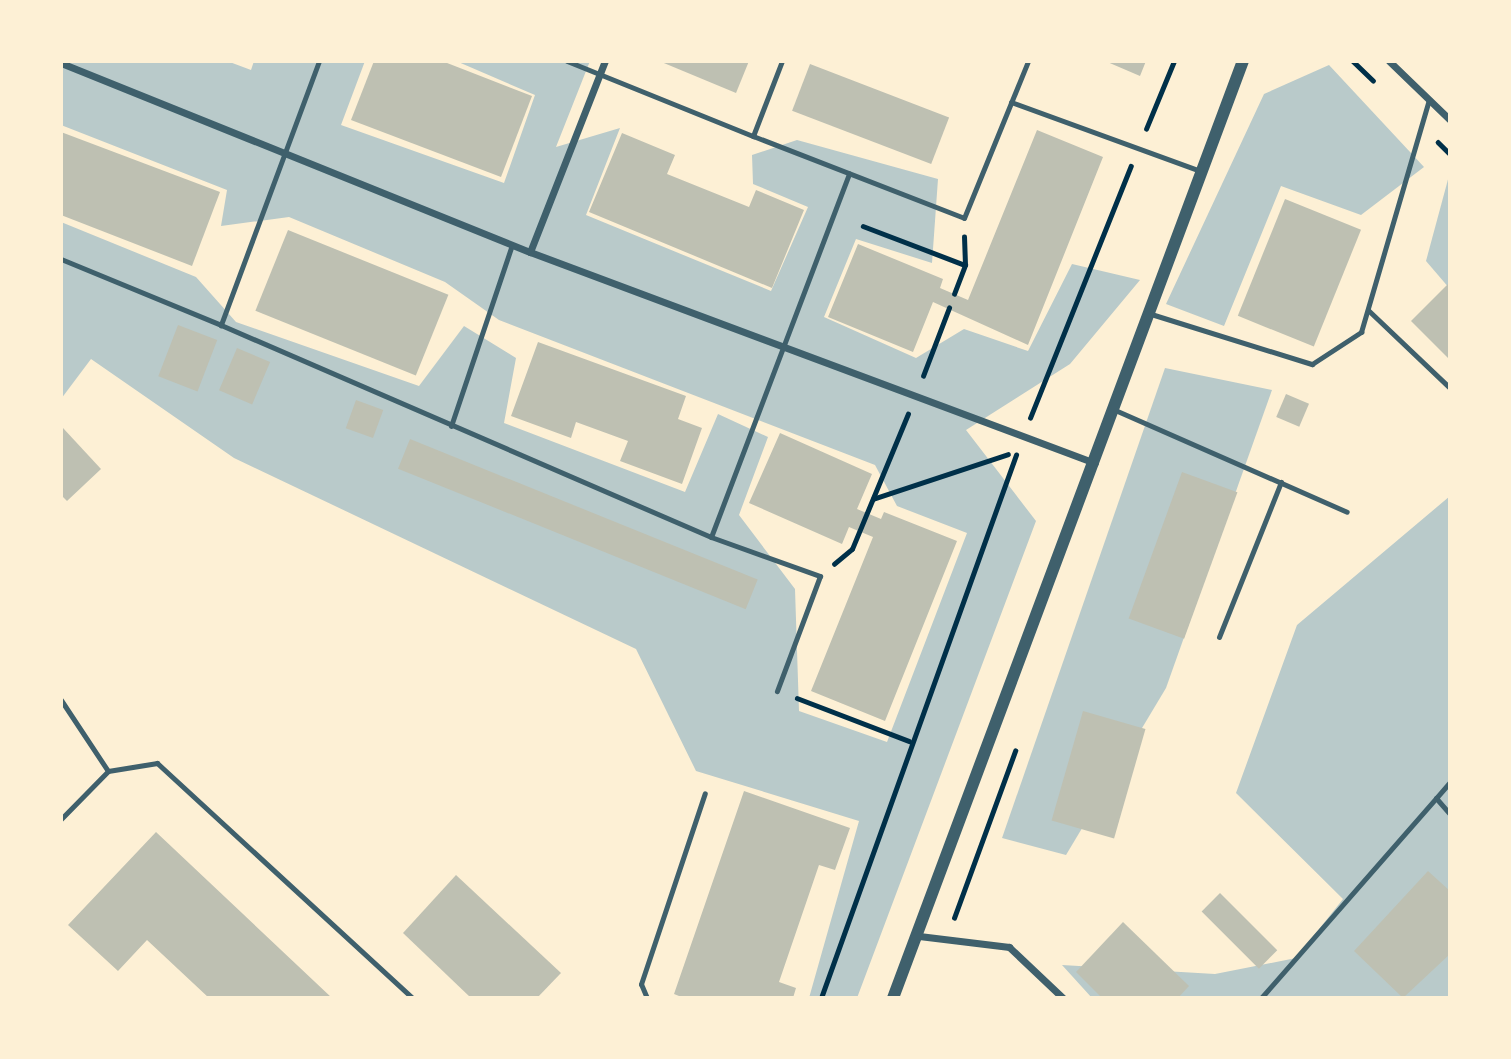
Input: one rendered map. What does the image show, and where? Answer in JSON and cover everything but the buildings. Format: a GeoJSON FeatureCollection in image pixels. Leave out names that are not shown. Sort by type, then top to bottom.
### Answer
{"type":"FeatureCollection","features":[{"type":"Feature","properties":{"kind":"street"},"geometry":{"type":"LineString","coordinates":[[530,252],[605,61]]}},
{"type":"Feature","properties":{"kind":"street"},"geometry":{"type":"LineString","coordinates":[[893,998],[919,936],[1151,314],[1200,170],[1243,61]]}},
{"type":"Feature","properties":{"kind":"street"},"geometry":{"type":"LineString","coordinates":[[1389,61],[1450,120]]}},
{"type":"Feature","properties":{"kind":"street"},"geometry":{"type":"LineString","coordinates":[[61,64],[530,252],[783,342],[1095,463]]}},
{"type":"Feature","properties":{"kind":"street"},"geometry":{"type":"LineString","coordinates":[[919,936],[1009,947],[1063,998]]}},
{"type":"Feature","properties":{"kind":"lane"},"geometry":{"type":"LineString","coordinates":[[221,325],[319,61]]}},
{"type":"Feature","properties":{"kind":"lane"},"geometry":{"type":"LineString","coordinates":[[567,61],[964,218],[1028,61]]}},
{"type":"Feature","properties":{"kind":"lane"},"geometry":{"type":"LineString","coordinates":[[753,136],[782,61]]}},
{"type":"Feature","properties":{"kind":"lane"},"geometry":{"type":"LineString","coordinates":[[1151,314],[1312,364],[1361,332],[1429,100]]}},
{"type":"Feature","properties":{"kind":"lane"},"geometry":{"type":"LineString","coordinates":[[1011,102],[1200,170]]}},
{"type":"Feature","properties":{"kind":"lane"},"geometry":{"type":"LineString","coordinates":[[711,537],[849,173]]}},
{"type":"Feature","properties":{"kind":"lane"},"geometry":{"type":"LineString","coordinates":[[451,426],[512,244]]}},
{"type":"Feature","properties":{"kind":"lane"},"geometry":{"type":"LineString","coordinates":[[61,259],[221,325],[711,537],[820,576],[776,691]]}},
{"type":"Feature","properties":{"kind":"lane"},"geometry":{"type":"LineString","coordinates":[[1368,310],[1450,388]]}},
{"type":"Feature","properties":{"kind":"lane"},"geometry":{"type":"LineString","coordinates":[[1115,410],[1347,512]]}},
{"type":"Feature","properties":{"kind":"lane"},"geometry":{"type":"LineString","coordinates":[[1219,637],[1281,482]]}},
{"type":"Feature","properties":{"kind":"lane"},"geometry":{"type":"LineString","coordinates":[[61,700],[108,771]]}},
{"type":"Feature","properties":{"kind":"lane"},"geometry":{"type":"LineString","coordinates":[[61,819],[108,771],[157,762],[413,998]]}},
{"type":"Feature","properties":{"kind":"lane"},"geometry":{"type":"LineString","coordinates":[[1261,998],[1450,782]]}},
{"type":"Feature","properties":{"kind":"lane"},"geometry":{"type":"LineString","coordinates":[[647,998],[641,984],[705,793]]}},
{"type":"Feature","properties":{"kind":"lane"},"geometry":{"type":"LineString","coordinates":[[1436,798],[1450,814]]}},
{"type":"Feature","properties":{"kind":"path"},"geometry":{"type":"LineString","coordinates":[[821,998],[909,741],[1023,435],[1174,61]]}},
{"type":"Feature","properties":{"kind":"path"},"geometry":{"type":"LineString","coordinates":[[954,294],[965,265],[964,218]]}},
{"type":"Feature","properties":{"kind":"path"},"geometry":{"type":"LineString","coordinates":[[863,226],[965,265]]}},
{"type":"Feature","properties":{"kind":"path"},"geometry":{"type":"LineString","coordinates":[[820,576],[852,549],[949,308]]}},
{"type":"Feature","properties":{"kind":"path"},"geometry":{"type":"LineString","coordinates":[[873,500],[1018,450]]}},
{"type":"Feature","properties":{"kind":"path"},"geometry":{"type":"LineString","coordinates":[[776,691],[909,741]]}},
{"type":"Feature","properties":{"kind":"shaded area"},"geometry":{"type":"Polygon","coordinates":[[[61,61],[227,61],[251,70],[254,61],[365,61],[341,125],[504,183],[535,95],[456,61],[590,61],[556,147],[620,128],[586,215],[771,291],[808,207],[753,184],[752,155],[797,140],[938,179],[932,263],[856,239],[824,317],[916,358],[964,329],[1028,351],[1072,264],[1140,280],[1070,364],[966,430],[1036,521],[857,998],[809,998],[859,821],[696,771],[636,649],[234,458],[91,359],[61,399],[61,222],[196,277],[236,322],[419,386],[464,326],[516,358],[504,423],[685,492],[718,414],[768,437],[739,515],[795,589],[799,711],[887,742],[967,533],[897,506],[875,465],[499,320],[445,282],[289,217],[221,226],[227,190],[61,125],[61,61]]]}},
{"type":"Feature","properties":{"kind":"shaded area"},"geometry":{"type":"Polygon","coordinates":[[[1329,65],[1424,167],[1361,215],[1281,186],[1224,326],[1166,304],[1264,94],[1329,65]]]}},
{"type":"Feature","properties":{"kind":"shaded area"},"geometry":{"type":"Polygon","coordinates":[[[1450,172],[1450,289],[1426,261],[1450,172]]]}},
{"type":"Feature","properties":{"kind":"shaded area"},"geometry":{"type":"Polygon","coordinates":[[[1165,368],[1272,390],[1166,688],[1066,855],[1002,838],[1165,368]]]}},
{"type":"Feature","properties":{"kind":"shaded area"},"geometry":{"type":"Polygon","coordinates":[[[1450,496],[1450,998],[1092,998],[1062,965],[1215,974],[1296,958],[1343,899],[1236,793],[1297,625],[1450,496]]]}}]}
